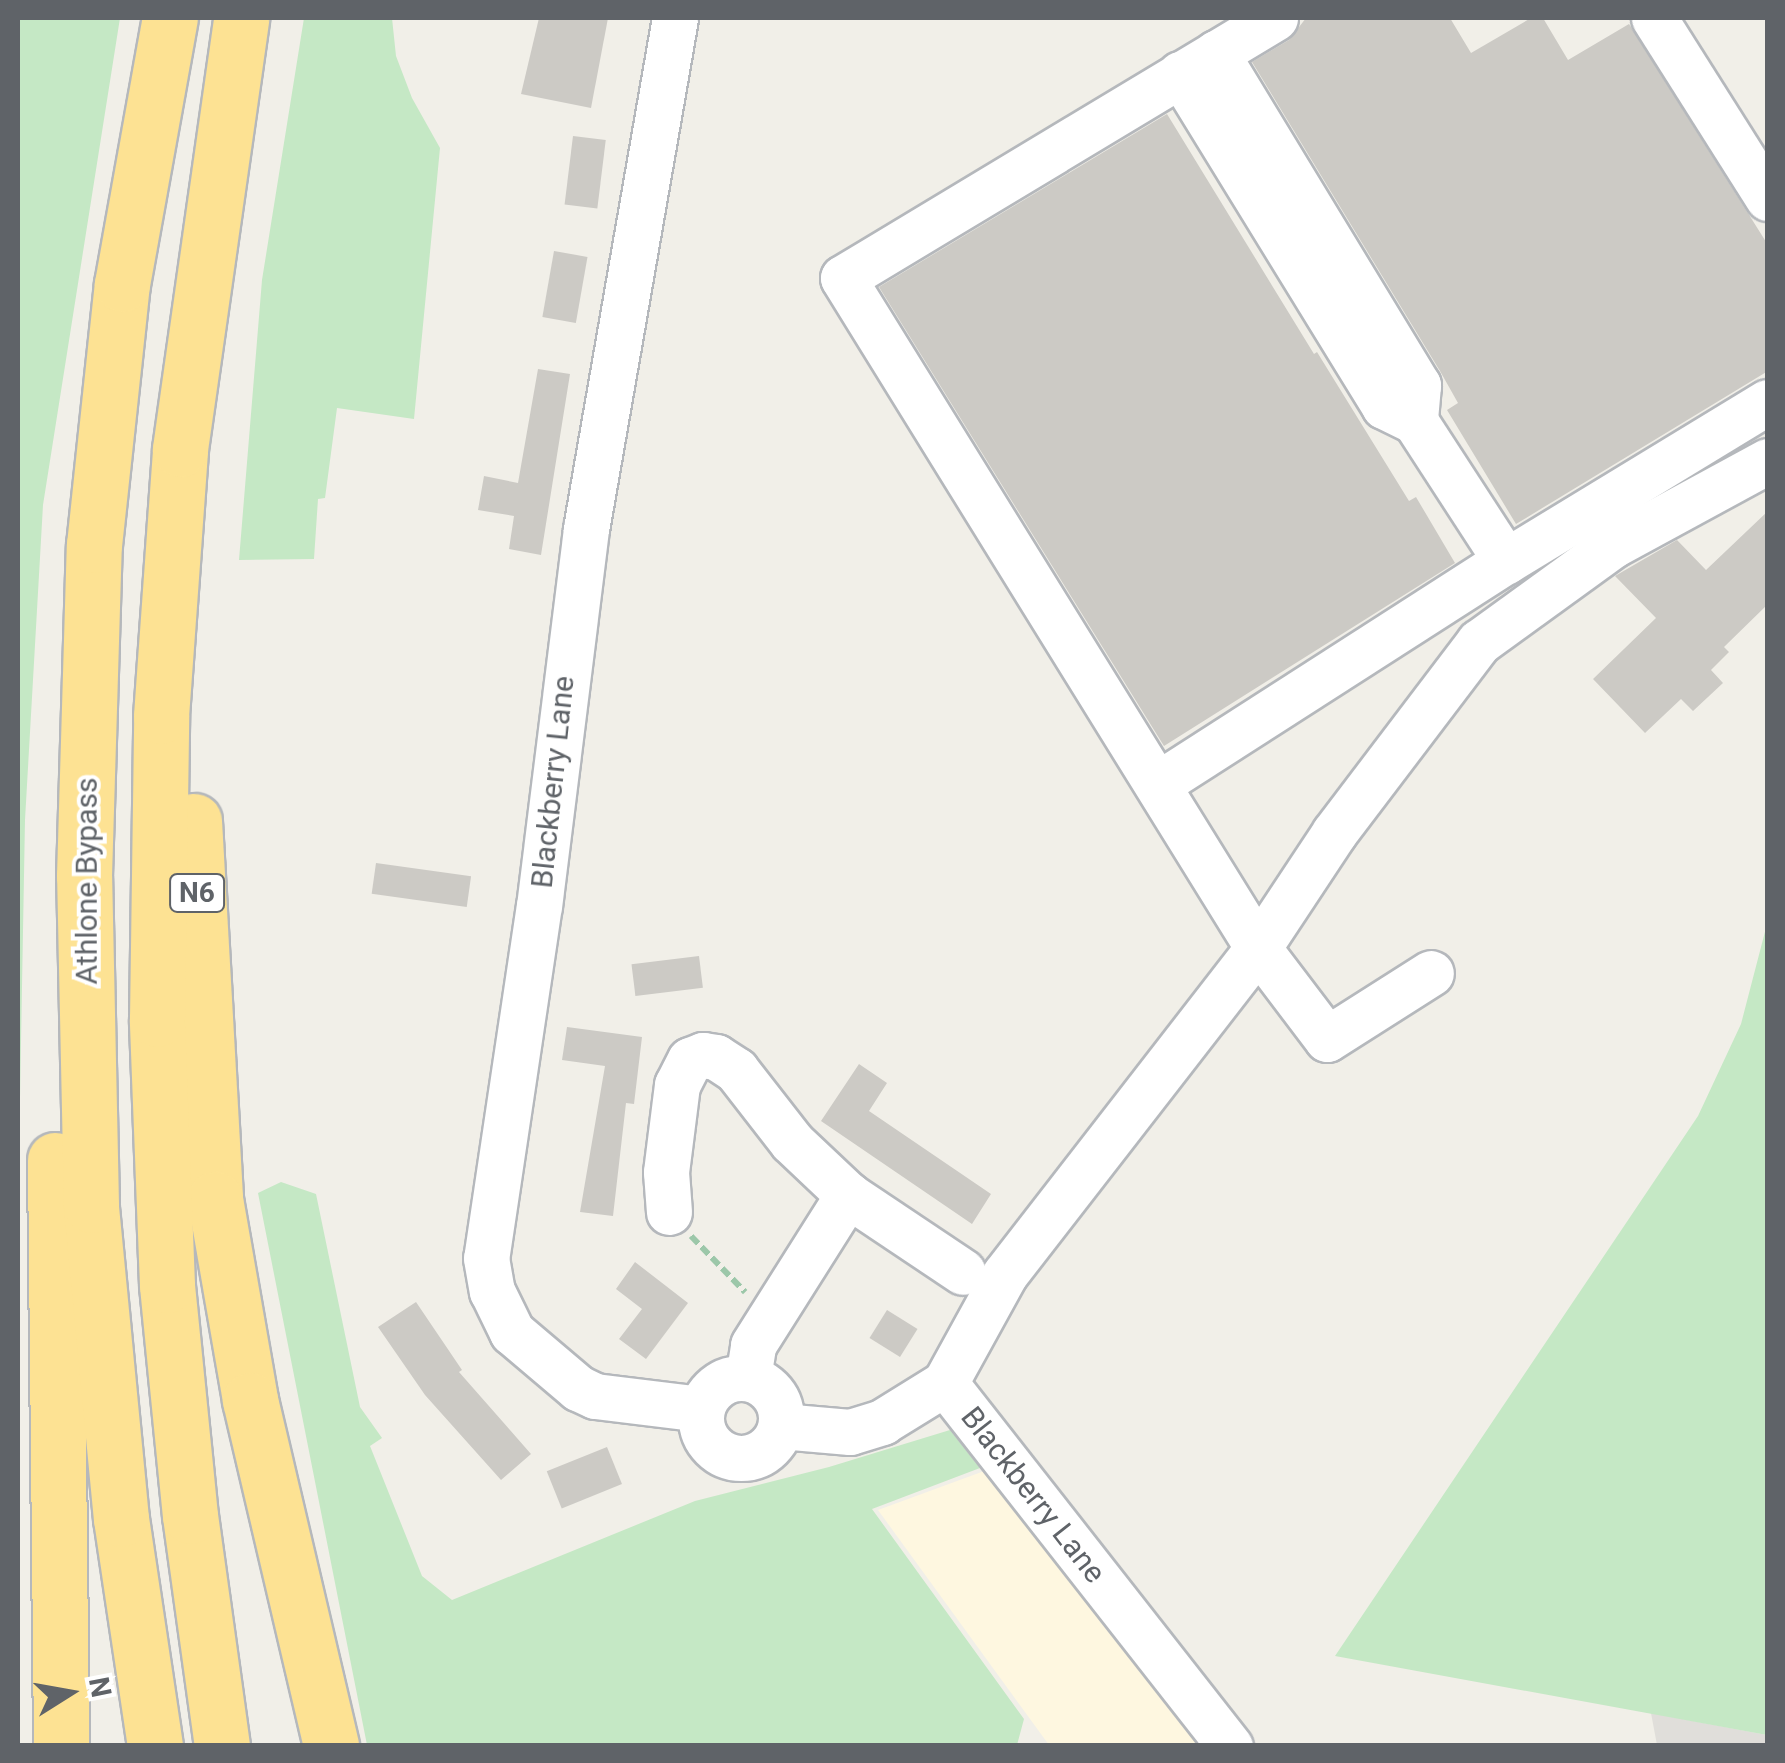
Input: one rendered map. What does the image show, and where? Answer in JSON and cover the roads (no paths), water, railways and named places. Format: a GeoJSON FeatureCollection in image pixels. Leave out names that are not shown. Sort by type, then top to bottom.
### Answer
{"type":"FeatureCollection","features":[{"type":"Feature","properties":{"kind":"highway","name":"Athlone Bypass"},"geometry":{"type":"LineString","coordinates":[[155,1746],[121,1519],[91,1205],[84,876],[94,545],[122,284],[170,18]]}},
{"type":"Feature","properties":{"kind":"highway","name":"N6"},"geometry":{"type":"LineString","coordinates":[[222,1746],[190,1516],[168,1285],[156,1019],[161,716],[180,449],[240,24]]}},
{"type":"Feature","properties":{"kind":"highway","name":"N6"},"geometry":{"type":"LineString","coordinates":[[240,24],[196,567],[194,860],[214,1199],[250,1400],[331,1746]]}},
{"type":"Feature","properties":{"kind":"highway"},"geometry":{"type":"LineString","coordinates":[[60,1746],[55,968],[68,698],[94,545]]}},
{"type":"Feature","properties":{"kind":"street","name":"Blackberry Lane"},"geometry":{"type":"LineString","coordinates":[[675,18],[586,529],[539,905],[486,1258],[492,1291],[512,1332],[578,1388],[595,1396],[702,1410]]}},
{"type":"Feature","properties":{"kind":"street"},"geometry":{"type":"LineString","coordinates":[[1275,18],[842,278],[1258,948],[1326,1039],[1430,973]]}},
{"type":"Feature","properties":{"kind":"street"},"geometry":{"type":"LineString","coordinates":[[1654,18],[1768,198]]}},
{"type":"Feature","properties":{"kind":"street"},"geometry":{"type":"LineString","coordinates":[[1198,64],[1291,215],[1418,385],[1415,421],[1506,561]]}},
{"type":"Feature","properties":{"kind":"street"},"geometry":{"type":"LineString","coordinates":[[1158,784],[1506,561],[1768,402]]}},
{"type":"Feature","properties":{"kind":"street"},"geometry":{"type":"LineString","coordinates":[[945,1383],[1005,1274],[1258,948],[1334,833],[1478,642],[1614,544],[1768,461]]}},
{"type":"Feature","properties":{"kind":"street"},"geometry":{"type":"LineString","coordinates":[[668,1212],[666,1172],[678,1085],[690,1060],[702,1055],[716,1057],[736,1070],[792,1142],[848,1196],[964,1272]]}},
{"type":"Feature","properties":{"kind":"street"},"geometry":{"type":"LineString","coordinates":[[748,1378],[753,1345],[848,1196]]}},
{"type":"Feature","properties":{"kind":"street"},"geometry":{"type":"LineString","coordinates":[[736,1378],[748,1378],[770,1390],[778,1400],[781,1426],[769,1448],[746,1459],[734,1458],[721,1454],[704,1435],[702,1410],[713,1388],[736,1378]]}},
{"type":"Feature","properties":{"kind":"street","name":"Blackberry Lane"},"geometry":{"type":"LineString","coordinates":[[781,1426],[827,1434],[850,1432],[882,1422],[945,1383],[1230,1746]]}}]}
